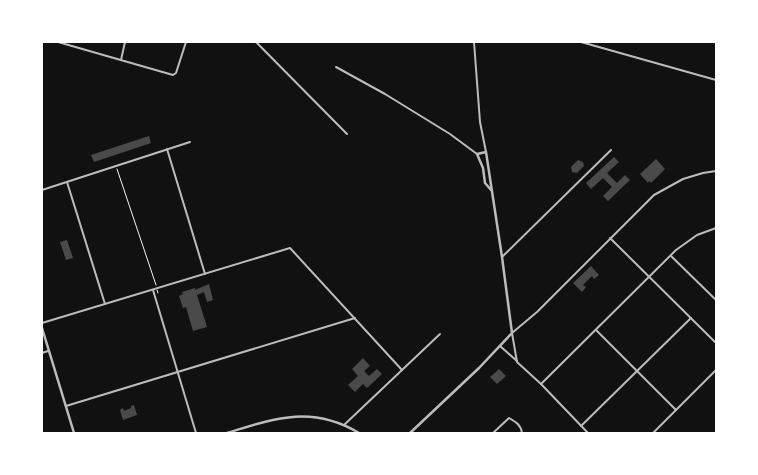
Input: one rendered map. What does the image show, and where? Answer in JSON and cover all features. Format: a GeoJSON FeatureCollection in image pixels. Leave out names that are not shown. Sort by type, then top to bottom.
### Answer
{"type":"FeatureCollection","features":[{"type":"Feature","properties":{"kind":"street"},"geometry":{"type":"LineString","coordinates":[[58,42],[173,75],[176,73],[186,42]]}},
{"type":"Feature","properties":{"kind":"street"},"geometry":{"type":"LineString","coordinates":[[121,60],[125,42]]}},
{"type":"Feature","properties":{"kind":"street"},"geometry":{"type":"LineString","coordinates":[[256,42],[347,134]]}},
{"type":"Feature","properties":{"kind":"street"},"geometry":{"type":"LineString","coordinates":[[474,42],[480,122],[485,142],[517,362]]}},
{"type":"Feature","properties":{"kind":"street"},"geometry":{"type":"LineString","coordinates":[[581,42],[716,80]]}},
{"type":"Feature","properties":{"kind":"street"},"geometry":{"type":"LineString","coordinates":[[336,67],[386,94],[450,134],[477,154],[483,168],[486,183],[492,191]]}},
{"type":"Feature","properties":{"kind":"street"},"geometry":{"type":"LineString","coordinates":[[42,190],[190,142]]}},
{"type":"Feature","properties":{"kind":"street"},"geometry":{"type":"LineString","coordinates":[[167,149],[205,274]]}},
{"type":"Feature","properties":{"kind":"street"},"geometry":{"type":"LineString","coordinates":[[502,257],[610,150]]}},
{"type":"Feature","properties":{"kind":"street"},"geometry":{"type":"LineString","coordinates":[[477,154],[486,152]]}},
{"type":"Feature","properties":{"kind":"street"},"geometry":{"type":"LineString","coordinates":[[410,433],[512,333],[537,312],[654,195],[666,187],[688,178],[703,173],[716,171]]}},
{"type":"Feature","properties":{"kind":"street"},"geometry":{"type":"LineString","coordinates":[[67,182],[105,304]]}},
{"type":"Feature","properties":{"kind":"street"},"geometry":{"type":"LineString","coordinates":[[541,384],[676,250],[697,235],[716,228]]}},
{"type":"Feature","properties":{"kind":"street"},"geometry":{"type":"LineString","coordinates":[[610,238],[716,343]]}},
{"type":"Feature","properties":{"kind":"street"},"geometry":{"type":"LineString","coordinates":[[42,323],[290,248],[402,370]]}},
{"type":"Feature","properties":{"kind":"street"},"geometry":{"type":"LineString","coordinates":[[671,256],[716,300]]}},
{"type":"Feature","properties":{"kind":"street"},"geometry":{"type":"LineString","coordinates":[[153,290],[196,433]]}},
{"type":"Feature","properties":{"kind":"street"},"geometry":{"type":"LineString","coordinates":[[66,406],[355,318]]}},
{"type":"Feature","properties":{"kind":"street"},"geometry":{"type":"LineString","coordinates":[[581,426],[690,318]]}},
{"type":"Feature","properties":{"kind":"street"},"geometry":{"type":"LineString","coordinates":[[42,328],[74,433]]}},
{"type":"Feature","properties":{"kind":"street"},"geometry":{"type":"LineString","coordinates":[[596,330],[676,410]]}},
{"type":"Feature","properties":{"kind":"street"},"geometry":{"type":"LineString","coordinates":[[344,425],[440,334]]}},
{"type":"Feature","properties":{"kind":"street"},"geometry":{"type":"LineString","coordinates":[[500,346],[541,384],[588,433]]}},
{"type":"Feature","properties":{"kind":"street"},"geometry":{"type":"LineString","coordinates":[[42,353],[48,351]]}},
{"type":"Feature","properties":{"kind":"street"},"geometry":{"type":"LineString","coordinates":[[653,433],[716,370]]}},
{"type":"Feature","properties":{"kind":"street"},"geometry":{"type":"LineString","coordinates":[[227,433],[275,418],[309,416],[326,419],[344,425],[359,433]]}},
{"type":"Feature","properties":{"kind":"street"},"geometry":{"type":"LineString","coordinates":[[493,433],[509,418],[518,424],[522,433]]}},
{"type":"Feature","properties":{"kind":"path"},"geometry":{"type":"LineString","coordinates":[[116,166],[158,293]]}},
{"type":"Feature","properties":{"kind":"building"},"geometry":{"type":"Polygon","coordinates":[[[149,136],[151,143],[94,162],[91,155],[149,136]]]}},
{"type":"Feature","properties":{"kind":"building"},"geometry":{"type":"Polygon","coordinates":[[[614,157],[619,162],[607,173],[617,183],[625,175],[630,180],[608,201],[603,196],[612,187],[603,178],[591,189],[586,183],[614,157]]]}},
{"type":"Feature","properties":{"kind":"building"},"geometry":{"type":"Polygon","coordinates":[[[656,159],[665,169],[651,183],[649,181],[648,183],[640,174],[656,159]]]}},
{"type":"Feature","properties":{"kind":"building"},"geometry":{"type":"Polygon","coordinates":[[[578,160],[583,162],[584,166],[577,173],[572,172],[571,167],[578,160]]]}},
{"type":"Feature","properties":{"kind":"building"},"geometry":{"type":"Polygon","coordinates":[[[67,240],[73,258],[66,260],[60,242],[67,240]]]}},
{"type":"Feature","properties":{"kind":"building"},"geometry":{"type":"Polygon","coordinates":[[[591,266],[599,275],[594,279],[592,276],[583,285],[586,287],[582,292],[573,283],[591,266]]]}},
{"type":"Feature","properties":{"kind":"building"},"geometry":{"type":"Polygon","coordinates":[[[209,284],[213,300],[207,302],[204,292],[197,295],[207,327],[193,331],[186,307],[183,308],[179,296],[183,294],[182,292],[195,288],[195,290],[209,284]]]}},
{"type":"Feature","properties":{"kind":"building"},"geometry":{"type":"Polygon","coordinates":[[[363,358],[370,366],[364,371],[369,376],[377,369],[382,374],[367,388],[363,384],[355,392],[348,385],[358,376],[352,369],[363,358]]]}},
{"type":"Feature","properties":{"kind":"building"},"geometry":{"type":"Polygon","coordinates":[[[499,369],[506,376],[497,384],[490,377],[499,369]]]}},
{"type":"Feature","properties":{"kind":"building"},"geometry":{"type":"Polygon","coordinates":[[[134,405],[137,415],[123,420],[120,410],[123,408],[124,411],[134,405]]]}}]}
